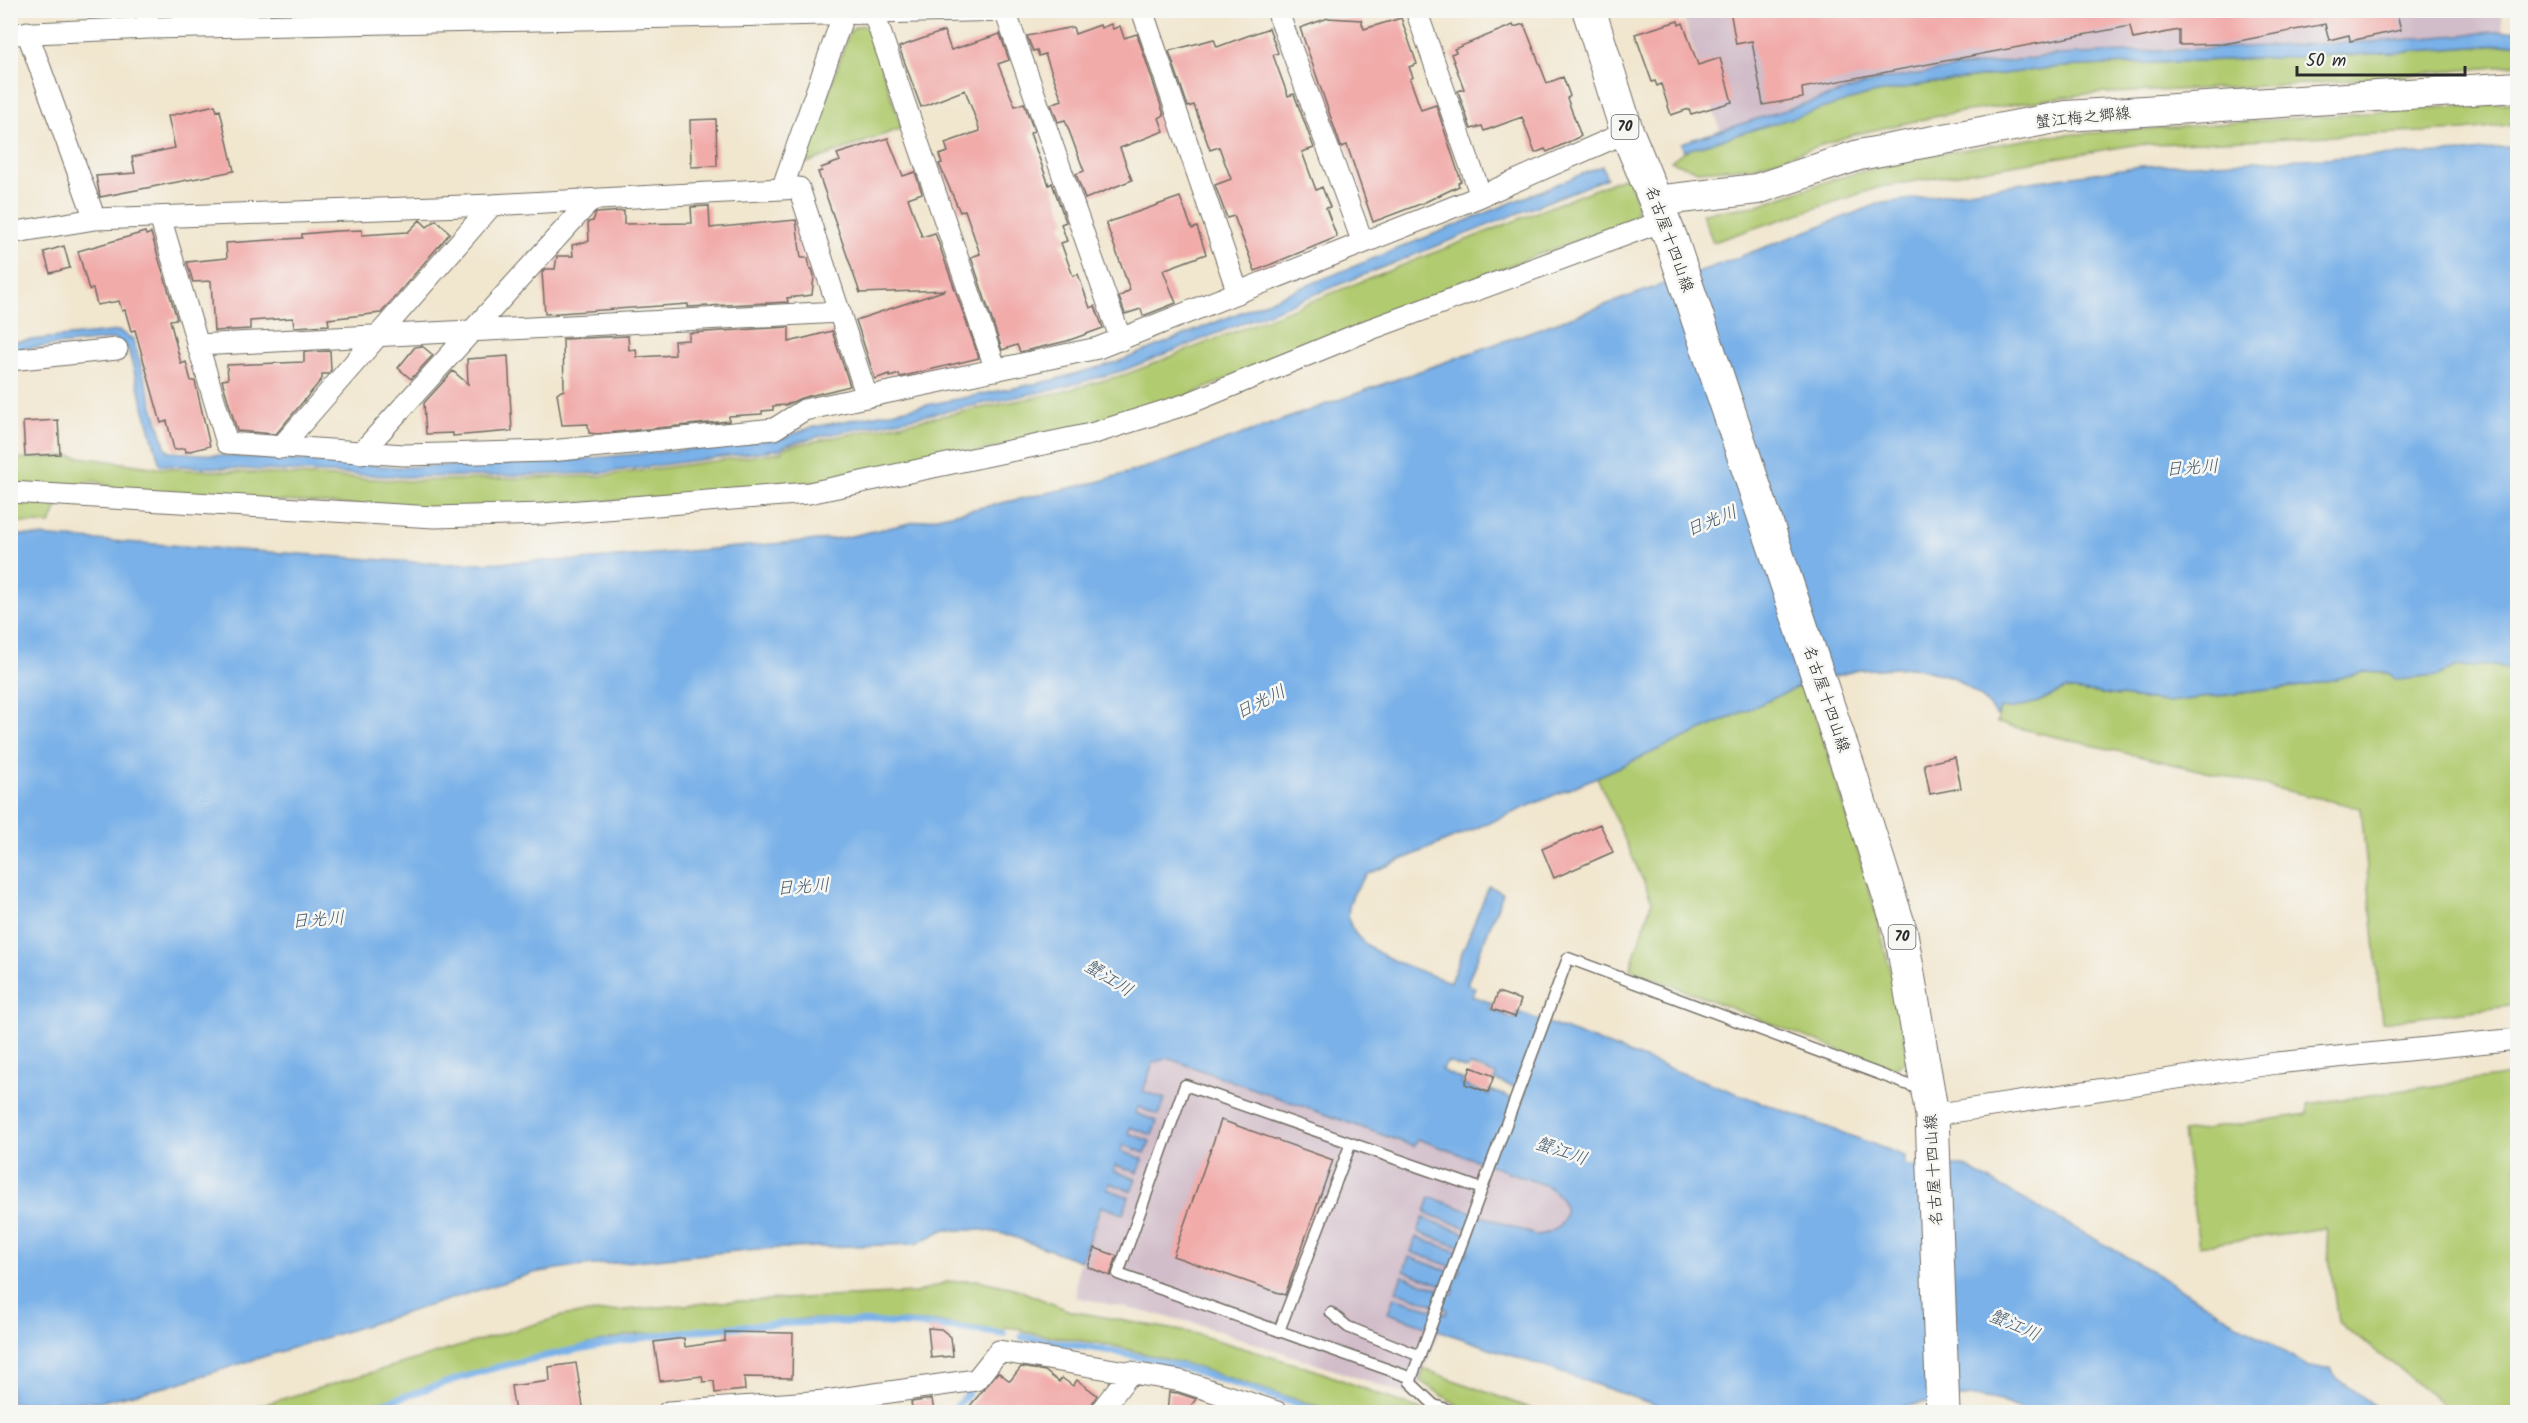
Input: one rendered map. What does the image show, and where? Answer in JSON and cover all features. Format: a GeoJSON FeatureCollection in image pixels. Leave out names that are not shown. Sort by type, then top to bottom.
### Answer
{"type":"FeatureCollection","features":[{"type":"Feature","properties":{"kind":"main road","name":"名古屋十四山線"},"geometry":{"type":"LineString","coordinates":[[1589,10],[1627,132],[1663,220],[1848,766],[1901,933],[1931,1104],[1943,1413]]}},
{"type":"Feature","properties":{"kind":"main road","name":"蟹江梅之郷線"},"geometry":{"type":"LineString","coordinates":[[1663,220],[1859,155],[2066,116],[2517,87]]}},
{"type":"Feature","properties":{"kind":"street"},"geometry":{"type":"LineString","coordinates":[[95,219],[19,33],[147,19],[845,12],[873,14],[1013,10]]}},
{"type":"Feature","properties":{"kind":"street"},"geometry":{"type":"LineString","coordinates":[[1142,10],[1238,293]]}},
{"type":"Feature","properties":{"kind":"street"},"geometry":{"type":"LineString","coordinates":[[1277,10],[1363,243]]}},
{"type":"Feature","properties":{"kind":"street"},"geometry":{"type":"LineString","coordinates":[[1416,10],[1481,196]]}},
{"type":"Feature","properties":{"kind":"street"},"geometry":{"type":"LineString","coordinates":[[1005,11],[1121,340]]}},
{"type":"Feature","properties":{"kind":"street"},"geometry":{"type":"LineString","coordinates":[[782,189],[845,12]]}},
{"type":"Feature","properties":{"kind":"street"},"geometry":{"type":"LineString","coordinates":[[873,14],[996,370]]}},
{"type":"Feature","properties":{"kind":"street"},"geometry":{"type":"LineString","coordinates":[[160,216],[227,443],[361,453],[550,451],[774,429],[804,410],[1098,348],[1481,196],[1627,132]]}},
{"type":"Feature","properties":{"kind":"street"},"geometry":{"type":"LineString","coordinates":[[10,233],[95,219],[590,201],[799,188],[867,397]]}},
{"type":"Feature","properties":{"kind":"street"},"geometry":{"type":"LineString","coordinates":[[361,453],[590,201]]}},
{"type":"Feature","properties":{"kind":"street"},"geometry":{"type":"LineString","coordinates":[[280,448],[492,205]]}},
{"type":"Feature","properties":{"kind":"street"},"geometry":{"type":"LineString","coordinates":[[10,492],[434,517],[542,514],[809,493],[1091,434],[1187,404],[1382,324],[1663,220]]}},
{"type":"Feature","properties":{"kind":"street"},"geometry":{"type":"LineString","coordinates":[[197,345],[840,312]]}},
{"type":"Feature","properties":{"kind":"street"},"geometry":{"type":"LineString","coordinates":[[10,360],[117,349]]}},
{"type":"Feature","properties":{"kind":"street"},"geometry":{"type":"LineString","coordinates":[[1931,1104],[2277,1063],[2517,1040]]}},
{"type":"Feature","properties":{"kind":"street"},"geometry":{"type":"LineString","coordinates":[[668,1413],[826,1407],[976,1380],[999,1351],[1181,1381],[1277,1413]]}},
{"type":"Feature","properties":{"kind":"street"},"geometry":{"type":"LineString","coordinates":[[1100,1413],[1131,1372]]}},
{"type":"Feature","properties":{"kind":"lane"},"geometry":{"type":"LineString","coordinates":[[1454,1413],[1434,1405],[1410,1382],[1568,958],[1931,1104]]}},
{"type":"Feature","properties":{"kind":"lane"},"geometry":{"type":"LineString","coordinates":[[1412,1378],[1118,1274],[1185,1085],[1482,1189]]}},
{"type":"Feature","properties":{"kind":"lane"},"geometry":{"type":"LineString","coordinates":[[1279,1331],[1351,1143]]}},
{"type":"Feature","properties":{"kind":"lane"},"geometry":{"type":"LineString","coordinates":[[1331,1313],[1347,1327],[1420,1356]]}},
{"type":"Feature","properties":{"kind":"shaded area"},"geometry":{"type":"Polygon","coordinates":[[[2500,10],[2503,31],[2388,41],[2057,55],[1956,68],[1880,80],[1720,130],[1681,11],[2500,10]]]}},
{"type":"Feature","properties":{"kind":"shaded area"},"geometry":{"type":"Polygon","coordinates":[[[1167,1058],[1414,1146],[1418,1139],[1547,1186],[1563,1200],[1564,1221],[1553,1232],[1535,1235],[1430,1198],[1425,1213],[1475,1231],[1473,1236],[1423,1218],[1418,1232],[1468,1250],[1467,1255],[1416,1238],[1411,1252],[1461,1270],[1460,1275],[1409,1257],[1404,1271],[1454,1289],[1453,1294],[1401,1277],[1397,1291],[1448,1309],[1445,1315],[1394,1297],[1389,1314],[1439,1331],[1414,1397],[1195,1323],[1076,1297],[1077,1273],[1101,1206],[1129,1198],[1107,1189],[1109,1183],[1135,1179],[1114,1171],[1116,1164],[1138,1172],[1142,1159],[1121,1151],[1123,1145],[1149,1141],[1128,1133],[1130,1127],[1152,1135],[1157,1121],[1135,1113],[1137,1107],[1165,1099],[1143,1091],[1153,1063],[1167,1058]]]}},
{"type":"Feature","properties":{"kind":"green space"},"geometry":{"type":"Polygon","coordinates":[[[862,25],[868,29],[902,128],[804,164],[849,33],[855,27],[862,25]]]}},
{"type":"Feature","properties":{"kind":"green space"},"geometry":{"type":"Polygon","coordinates":[[[2517,44],[2517,65],[2308,84],[2086,94],[1948,114],[1856,134],[1753,167],[1698,171],[1671,161],[1684,151],[1764,125],[1867,95],[1931,83],[2059,67],[2389,53],[2517,44]]]}},
{"type":"Feature","properties":{"kind":"green space"},"geometry":{"type":"Polygon","coordinates":[[[2517,102],[2517,124],[2464,130],[2133,145],[1880,187],[1713,242],[1702,213],[1755,206],[1834,179],[1924,156],[2049,136],[2517,102]]]}},
{"type":"Feature","properties":{"kind":"green space"},"geometry":{"type":"Polygon","coordinates":[[[1628,176],[1638,204],[1634,220],[1529,258],[1186,396],[1081,429],[882,473],[756,491],[543,506],[432,510],[125,492],[94,481],[60,488],[11,484],[10,459],[72,456],[158,468],[411,481],[602,476],[782,452],[786,447],[1057,393],[1127,374],[1628,176]]]}},
{"type":"Feature","properties":{"kind":"green space"},"geometry":{"type":"Polygon","coordinates":[[[10,500],[58,504],[50,524],[11,522],[10,500]]]}},
{"type":"Feature","properties":{"kind":"green space"},"geometry":{"type":"Polygon","coordinates":[[[2517,664],[2517,1005],[2382,1022],[2361,808],[1997,723],[2000,708],[2010,709],[2038,702],[2065,689],[2167,702],[2310,685],[2364,672],[2437,676],[2457,667],[2496,665],[2504,668],[2517,664]]]}},
{"type":"Feature","properties":{"kind":"green space"},"geometry":{"type":"Polygon","coordinates":[[[1805,684],[1864,870],[1889,964],[1908,1060],[1891,1070],[1630,969],[1652,901],[1597,777],[1805,684]]]}},
{"type":"Feature","properties":{"kind":"green space"},"geometry":{"type":"Polygon","coordinates":[[[2517,1074],[2517,1412],[2452,1412],[2338,1322],[2325,1228],[2199,1246],[2183,1132],[2308,1114],[2308,1104],[2517,1074]]]}},
{"type":"Feature","properties":{"kind":"green space"},"geometry":{"type":"Polygon","coordinates":[[[977,1280],[1014,1288],[1070,1311],[1193,1333],[1315,1370],[1426,1412],[1336,1412],[1186,1364],[1110,1345],[1022,1332],[1022,1329],[1005,1327],[1004,1331],[939,1322],[805,1319],[629,1335],[485,1368],[349,1412],[238,1412],[566,1315],[719,1302],[915,1293],[947,1282],[977,1280]]]}},
{"type":"Feature","properties":{"kind":"green space"},"geometry":{"type":"Polygon","coordinates":[[[1424,1369],[1540,1412],[1478,1412],[1459,1406],[1420,1381],[1424,1369]]]}},
{"type":"Feature","properties":{"kind":"water"},"geometry":{"type":"Polygon","coordinates":[[[2517,30],[2517,44],[2389,53],[2059,67],[1931,83],[1867,95],[1684,151],[1681,143],[1880,80],[1956,68],[2057,55],[2388,41],[2517,30]]]}},
{"type":"Feature","properties":{"kind":"water"},"geometry":{"type":"Polygon","coordinates":[[[2517,146],[2517,664],[2504,668],[2496,665],[2457,667],[2437,676],[2397,680],[2388,673],[2364,672],[2310,685],[2167,702],[2065,689],[2038,702],[2010,709],[2000,708],[1997,716],[1981,697],[1953,677],[1912,667],[1858,670],[1805,684],[1597,777],[1368,874],[1352,897],[1348,916],[1354,933],[1368,946],[1408,967],[1450,982],[1489,886],[1503,893],[1467,984],[1475,988],[1472,996],[1492,1003],[1490,1009],[1515,1019],[1518,1012],[1905,1156],[1905,1166],[1964,1166],[2143,1266],[2309,1367],[2331,1368],[2336,1378],[2383,1412],[2024,1412],[1985,1398],[1966,1397],[1947,1398],[1889,1410],[1846,1413],[1682,1412],[1667,1409],[1388,1313],[1394,1297],[1446,1314],[1447,1309],[1396,1291],[1402,1276],[1453,1294],[1454,1289],[1404,1271],[1409,1257],[1459,1275],[1461,1270],[1411,1252],[1416,1237],[1467,1255],[1468,1250],[1418,1232],[1423,1218],[1473,1236],[1475,1231],[1425,1213],[1430,1197],[1535,1235],[1556,1229],[1565,1217],[1562,1201],[1547,1186],[1418,1139],[1414,1146],[1167,1058],[1153,1063],[1143,1091],[1165,1099],[1159,1115],[1138,1107],[1135,1113],[1157,1121],[1152,1135],[1130,1127],[1128,1133],[1150,1141],[1145,1153],[1124,1145],[1121,1151],[1143,1159],[1138,1173],[1116,1165],[1114,1171],[1136,1179],[1131,1191],[1110,1183],[1107,1189],[1129,1197],[1123,1214],[1101,1206],[1081,1261],[1008,1235],[983,1230],[943,1230],[916,1244],[757,1249],[564,1268],[534,1273],[169,1386],[103,1401],[11,1403],[10,534],[443,564],[582,560],[842,538],[1097,482],[1167,461],[1723,263],[1878,204],[2142,166],[2466,152],[2517,146]],[[1448,1062],[1441,1070],[1463,1080],[1462,1084],[1489,1095],[1490,1090],[1522,1102],[1526,1091],[1494,1080],[1496,1075],[1470,1065],[1467,1069],[1448,1062]]]}},
{"type":"Feature","properties":{"kind":"water"},"geometry":{"type":"Polygon","coordinates":[[[1602,166],[1607,178],[1125,370],[1056,389],[817,437],[785,445],[781,449],[601,473],[407,477],[160,465],[128,349],[115,339],[11,350],[11,342],[119,331],[133,339],[166,449],[170,452],[401,467],[537,463],[713,447],[783,438],[809,428],[1054,380],[1120,361],[1602,166]]]}},
{"type":"Feature","properties":{"kind":"building"},"geometry":{"type":"Polygon","coordinates":[[[1730,10],[2396,10],[2401,30],[2350,41],[2349,35],[2329,40],[2325,24],[2224,44],[2179,45],[2179,30],[2133,39],[2130,26],[1802,88],[1803,98],[1763,105],[1752,41],[1736,44],[1730,10]]]}},
{"type":"Feature","properties":{"kind":"building"},"geometry":{"type":"Polygon","coordinates":[[[1328,18],[1361,20],[1364,29],[1401,18],[1417,64],[1409,67],[1413,77],[1410,79],[1421,110],[1436,105],[1461,181],[1458,183],[1459,186],[1373,222],[1347,145],[1341,147],[1300,28],[1328,18]]]}},
{"type":"Feature","properties":{"kind":"building"},"geometry":{"type":"Polygon","coordinates":[[[1678,21],[1679,25],[1683,23],[1698,65],[1720,58],[1732,102],[1691,114],[1689,109],[1671,115],[1661,84],[1657,86],[1655,81],[1652,82],[1635,34],[1678,21]]]}},
{"type":"Feature","properties":{"kind":"building"},"geometry":{"type":"Polygon","coordinates":[[[1111,24],[1113,29],[1120,26],[1124,38],[1137,34],[1164,115],[1159,118],[1164,131],[1120,148],[1132,180],[1085,199],[1076,174],[1084,171],[1065,120],[1058,122],[1051,104],[1062,100],[1045,54],[1039,56],[1037,50],[1033,51],[1027,36],[1073,27],[1075,34],[1100,25],[1101,28],[1111,24]]]}},
{"type":"Feature","properties":{"kind":"building"},"geometry":{"type":"Polygon","coordinates":[[[1524,24],[1547,83],[1563,77],[1570,96],[1567,98],[1581,136],[1547,152],[1545,149],[1535,153],[1522,117],[1484,131],[1482,126],[1471,129],[1458,91],[1464,89],[1451,54],[1456,52],[1454,49],[1513,25],[1514,27],[1524,24]]]}},
{"type":"Feature","properties":{"kind":"building"},"geometry":{"type":"Polygon","coordinates":[[[1269,28],[1278,53],[1273,55],[1288,96],[1294,94],[1314,148],[1302,152],[1316,190],[1322,187],[1330,207],[1326,208],[1337,237],[1255,271],[1234,216],[1227,218],[1215,185],[1231,179],[1219,147],[1210,150],[1194,105],[1188,107],[1169,51],[1214,39],[1217,47],[1269,28]]]}},
{"type":"Feature","properties":{"kind":"building"},"geometry":{"type":"Polygon","coordinates":[[[944,31],[951,50],[1000,34],[1009,60],[998,64],[1015,106],[1024,103],[1034,131],[1030,133],[1049,185],[1052,183],[1066,222],[1061,224],[1067,241],[1061,243],[1073,276],[1078,274],[1090,308],[1095,306],[1103,328],[1067,341],[1020,352],[1017,345],[1002,350],[971,257],[980,254],[965,210],[960,212],[939,164],[942,163],[939,155],[948,152],[945,143],[980,131],[965,90],[921,107],[899,47],[944,31]]]}},
{"type":"Feature","properties":{"kind":"building"},"geometry":{"type":"Polygon","coordinates":[[[215,105],[217,111],[220,110],[234,171],[100,197],[96,176],[135,173],[132,157],[175,148],[168,116],[215,105]]]}},
{"type":"Feature","properties":{"kind":"building"},"geometry":{"type":"Polygon","coordinates":[[[716,119],[717,166],[691,167],[690,120],[716,119]]]}},
{"type":"Feature","properties":{"kind":"building"},"geometry":{"type":"Polygon","coordinates":[[[888,138],[903,176],[915,172],[922,193],[908,198],[922,237],[935,233],[979,358],[900,377],[899,374],[890,377],[889,374],[875,379],[856,320],[946,290],[860,293],[818,172],[822,171],[821,168],[840,161],[837,154],[888,138]]]}},
{"type":"Feature","properties":{"kind":"building"},"geometry":{"type":"Polygon","coordinates":[[[1180,197],[1192,229],[1197,227],[1206,254],[1163,270],[1176,303],[1143,316],[1141,309],[1125,314],[1119,297],[1130,290],[1106,223],[1180,197]]]}},
{"type":"Feature","properties":{"kind":"building"},"geometry":{"type":"Polygon","coordinates":[[[709,206],[710,228],[796,220],[801,258],[808,258],[814,276],[812,295],[787,298],[788,302],[688,307],[688,304],[545,314],[542,272],[545,269],[555,269],[557,256],[573,256],[572,245],[589,241],[588,222],[593,221],[596,213],[624,211],[624,224],[692,223],[691,207],[709,206]]]}},
{"type":"Feature","properties":{"kind":"building"},"geometry":{"type":"Polygon","coordinates":[[[420,220],[427,227],[436,220],[450,233],[381,313],[328,319],[329,325],[294,327],[293,318],[250,321],[250,329],[214,331],[211,281],[193,282],[187,262],[227,258],[226,243],[302,238],[302,234],[336,231],[362,230],[362,235],[408,232],[420,220]]]}},
{"type":"Feature","properties":{"kind":"building"},"geometry":{"type":"Polygon","coordinates":[[[145,232],[146,235],[151,233],[177,319],[170,320],[181,364],[186,362],[191,381],[195,381],[210,446],[186,452],[185,448],[174,450],[167,421],[161,423],[135,330],[131,331],[125,310],[122,311],[119,301],[97,305],[93,289],[89,290],[78,251],[145,232]]]}},
{"type":"Feature","properties":{"kind":"building"},"geometry":{"type":"Polygon","coordinates":[[[64,246],[70,268],[50,273],[44,252],[64,246]]]}},
{"type":"Feature","properties":{"kind":"building"},"geometry":{"type":"Polygon","coordinates":[[[789,327],[789,342],[832,331],[850,386],[801,398],[786,405],[773,406],[773,410],[762,411],[762,414],[729,416],[729,421],[597,434],[589,433],[588,424],[562,425],[557,393],[564,390],[563,339],[628,336],[629,350],[636,349],[637,357],[675,355],[674,341],[689,340],[689,333],[789,327]]]}},
{"type":"Feature","properties":{"kind":"building"},"geometry":{"type":"Polygon","coordinates":[[[422,346],[433,355],[411,379],[398,368],[415,347],[422,346]]]}},
{"type":"Feature","properties":{"kind":"building"},"geometry":{"type":"Polygon","coordinates":[[[330,351],[331,370],[328,374],[322,374],[322,379],[276,434],[237,431],[222,380],[228,379],[227,365],[304,362],[304,352],[330,351]]]}},
{"type":"Feature","properties":{"kind":"building"},"geometry":{"type":"Polygon","coordinates":[[[508,356],[512,431],[453,436],[453,433],[426,434],[424,403],[453,371],[468,384],[467,359],[508,356]]]}},
{"type":"Feature","properties":{"kind":"building"},"geometry":{"type":"Polygon","coordinates":[[[58,420],[60,454],[25,456],[23,422],[58,420]]]}},
{"type":"Feature","properties":{"kind":"building"},"geometry":{"type":"Polygon","coordinates":[[[1955,757],[1961,788],[1930,794],[1924,764],[1955,757]]]}},
{"type":"Feature","properties":{"kind":"building"},"geometry":{"type":"Polygon","coordinates":[[[1600,824],[1613,852],[1554,878],[1542,849],[1600,824]]]}},
{"type":"Feature","properties":{"kind":"building"},"geometry":{"type":"Polygon","coordinates":[[[1498,992],[1521,1000],[1515,1017],[1492,1009],[1498,992]]]}},
{"type":"Feature","properties":{"kind":"building"},"geometry":{"type":"Polygon","coordinates":[[[1471,1067],[1494,1076],[1488,1092],[1465,1084],[1471,1067]]]}},
{"type":"Feature","properties":{"kind":"building"},"geometry":{"type":"Polygon","coordinates":[[[1221,1120],[1333,1160],[1285,1295],[1173,1256],[1221,1120]]]}},
{"type":"Feature","properties":{"kind":"building"},"geometry":{"type":"Polygon","coordinates":[[[1095,1248],[1117,1256],[1110,1276],[1088,1267],[1095,1248]]]}},
{"type":"Feature","properties":{"kind":"building"},"geometry":{"type":"Polygon","coordinates":[[[928,1328],[941,1329],[951,1337],[953,1356],[931,1358],[928,1328]]]}},
{"type":"Feature","properties":{"kind":"building"},"geometry":{"type":"Polygon","coordinates":[[[725,1332],[793,1333],[792,1378],[744,1377],[745,1390],[715,1393],[714,1381],[703,1382],[702,1376],[660,1381],[654,1342],[684,1338],[685,1347],[725,1341],[725,1332]]]}},
{"type":"Feature","properties":{"kind":"building"},"geometry":{"type":"Polygon","coordinates":[[[576,1363],[584,1413],[515,1413],[511,1386],[550,1381],[549,1367],[576,1363]]]}},
{"type":"Feature","properties":{"kind":"building"},"geometry":{"type":"Polygon","coordinates":[[[1021,1367],[1045,1371],[1059,1382],[1062,1378],[1073,1386],[1077,1380],[1097,1395],[1087,1413],[964,1413],[998,1372],[1010,1381],[1021,1367]]]}},
{"type":"Feature","properties":{"kind":"building"},"geometry":{"type":"Polygon","coordinates":[[[1169,1392],[1196,1399],[1186,1413],[1167,1413],[1169,1392]]]}},
{"type":"Feature","properties":{"kind":"building"},"geometry":{"type":"Polygon","coordinates":[[[932,1399],[934,1413],[913,1413],[911,1402],[932,1399]]]}},
{"type":"Feature","properties":{"kind":"waterway"},"geometry":{"type":"LineString","coordinates":[[358,1412],[487,1370],[550,1355],[679,1333],[744,1326],[874,1323],[939,1326],[1004,1334]]}},
{"type":"Feature","properties":{"kind":"waterway"},"geometry":{"type":"LineString","coordinates":[[1022,1337],[1112,1351],[1183,1367],[1322,1412]]}},
{"type":"Feature","properties":{"kind":"waterway"},"geometry":{"type":"LineString","coordinates":[[952,1412],[968,1393]]}},
{"type":"Feature","properties":{"kind":"water label","name":"日光川"},"geometry":{"type":"Point","coordinates":[2192,469]}},
{"type":"Feature","properties":{"kind":"water label","name":"日光川"},"geometry":{"type":"Point","coordinates":[1712,522]}},
{"type":"Feature","properties":{"kind":"water label","name":"日光川"},"geometry":{"type":"Point","coordinates":[1261,703]}},
{"type":"Feature","properties":{"kind":"water label","name":"日光川"},"geometry":{"type":"Point","coordinates":[803,888]}},
{"type":"Feature","properties":{"kind":"water label","name":"日光川"},"geometry":{"type":"Point","coordinates":[318,921]}},
{"type":"Feature","properties":{"kind":"water label","name":"蟹江川"},"geometry":{"type":"Point","coordinates":[1108,979]}},
{"type":"Feature","properties":{"kind":"water label","name":"蟹江川"},"geometry":{"type":"Point","coordinates":[1561,1152]}},
{"type":"Feature","properties":{"kind":"water label","name":"蟹江川"},"geometry":{"type":"Point","coordinates":[2014,1326]}}]}
